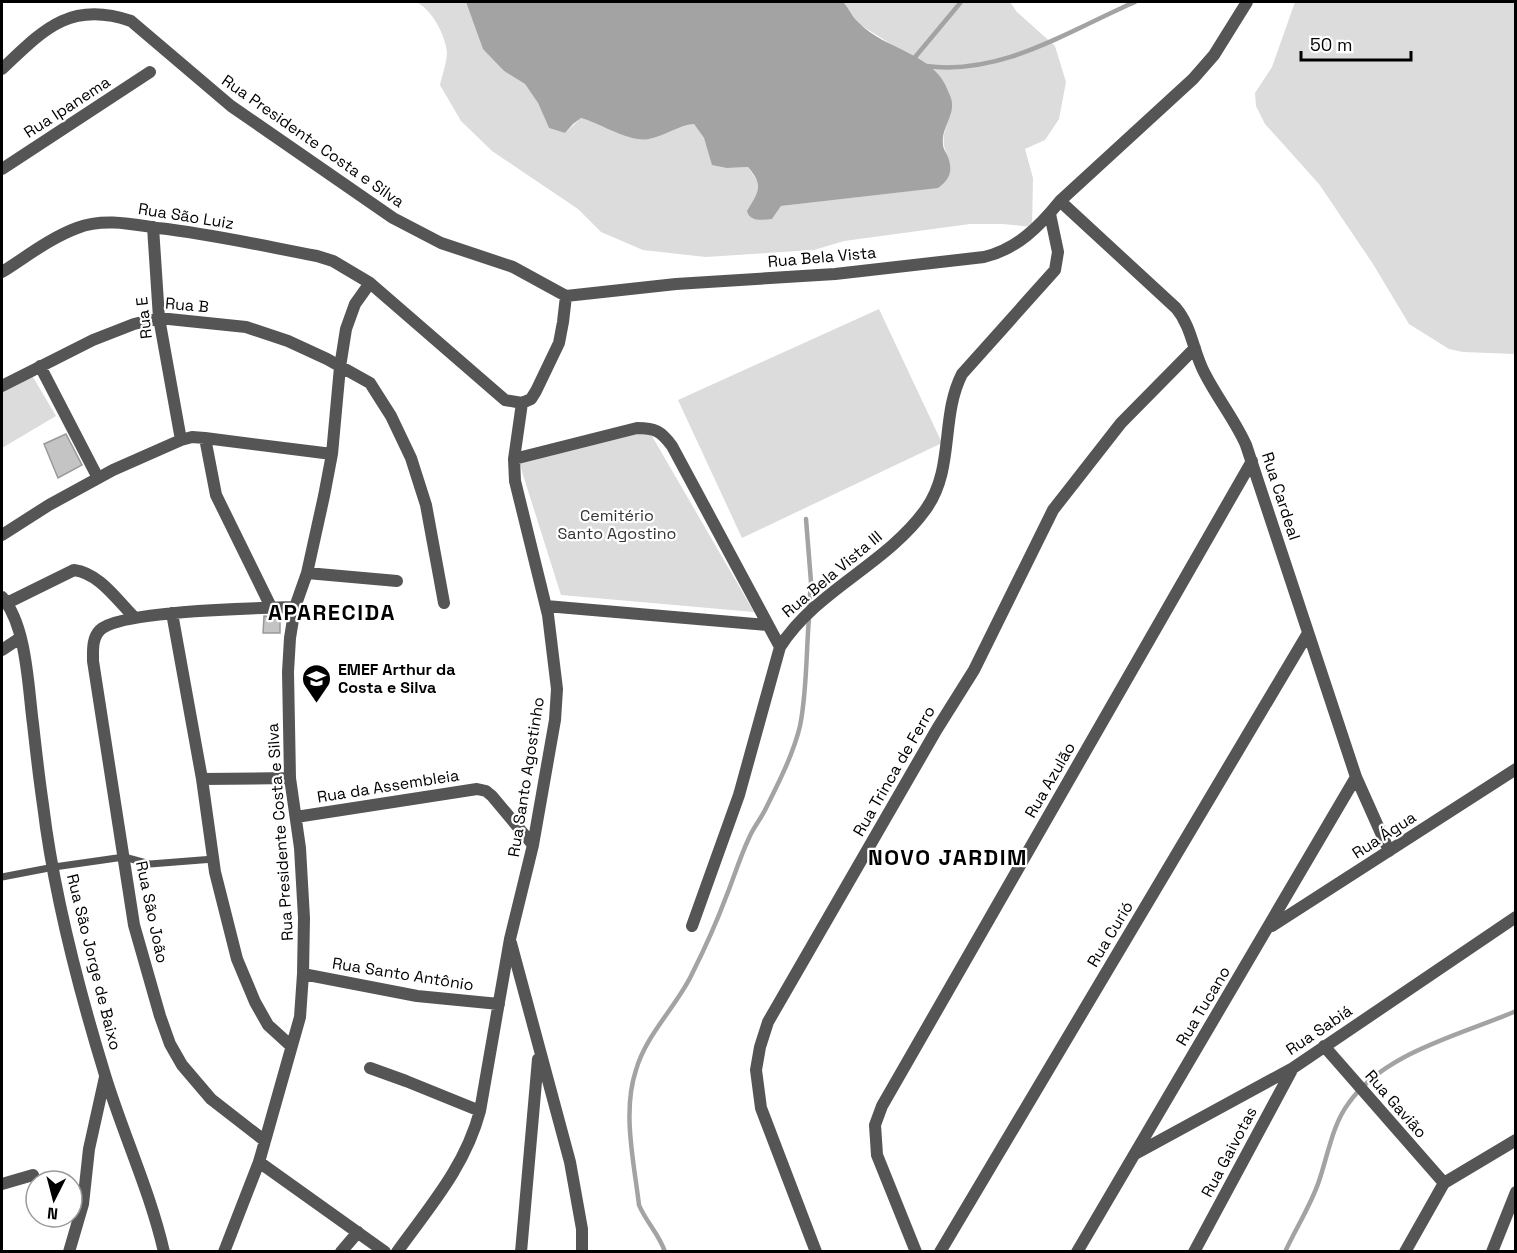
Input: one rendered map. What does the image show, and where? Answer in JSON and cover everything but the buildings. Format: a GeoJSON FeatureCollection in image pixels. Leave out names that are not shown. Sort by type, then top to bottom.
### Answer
{"type":"FeatureCollection","features":[{"type":"Feature","properties":{"kind":"street","name":"Rua Bela Vista"},"geometry":{"type":"LineString","coordinates":[[566,296],[676,284],[835,274],[984,257],[1006,250],[1022,241],[1060,201],[1193,80],[1214,55],[1247,2]]}},
{"type":"Feature","properties":{"kind":"street","name":"Rua Presidente Costa e Silva"},"geometry":{"type":"LineString","coordinates":[[2,69],[51,22],[71,12],[89,8],[113,12],[130,21],[231,106],[393,218],[441,243],[513,267],[566,296]]}},
{"type":"Feature","properties":{"kind":"street","name":"Rua Ipanema"},"geometry":{"type":"LineString","coordinates":[[2,169],[150,72]]}},
{"type":"Feature","properties":{"kind":"street","name":"Rua Cardeal"},"geometry":{"type":"LineString","coordinates":[[1060,201],[1176,308],[1188,325],[1204,372],[1239,430],[1252,461],[1356,777],[1389,851]]}},
{"type":"Feature","properties":{"kind":"street","name":"Rua Bela Vista III"},"geometry":{"type":"LineString","coordinates":[[692,926],[740,795],[780,647],[803,616],[886,552],[926,509],[937,488],[944,464],[950,407],[954,389],[962,374],[1055,270],[1058,252],[1050,214]]}},
{"type":"Feature","properties":{"kind":"street","name":"Rua São Luiz"},"geometry":{"type":"LineString","coordinates":[[2,272],[51,240],[77,228],[98,222],[194,232],[317,256],[333,261],[370,283]]}},
{"type":"Feature","properties":{"kind":"street","name":"Rua E"},"geometry":{"type":"LineString","coordinates":[[153,227],[159,318],[180,440]]}},
{"type":"Feature","properties":{"kind":"street","name":"Rua Presidente Costa e Silva"},"geometry":{"type":"LineString","coordinates":[[224,1251],[259,1162],[300,1017],[304,918],[296,817],[290,778],[288,672],[295,607],[307,573],[332,454],[340,367],[349,321],[355,304],[370,283]]}},
{"type":"Feature","properties":{"kind":"street"},"geometry":{"type":"LineString","coordinates":[[370,283],[497,394],[505,400],[522,403],[531,399],[536,391],[559,343],[566,296]]}},
{"type":"Feature","properties":{"kind":"street","name":"Rua B"},"geometry":{"type":"LineString","coordinates":[[2,386],[103,336],[134,324],[159,318],[246,327],[288,341],[327,359],[370,383],[392,416],[411,458],[426,505],[444,603]]}},
{"type":"Feature","properties":{"kind":"street","name":"Rua Trinca de Ferro"},"geometry":{"type":"LineString","coordinates":[[816,1251],[761,1108],[756,1070],[768,1022],[937,729],[974,670],[1053,510],[1121,423],[1195,348]]}},
{"type":"Feature","properties":{"kind":"street"},"geometry":{"type":"LineString","coordinates":[[40,366],[99,478]]}},
{"type":"Feature","properties":{"kind":"street","name":"Rua Santo Agostinho"},"geometry":{"type":"LineString","coordinates":[[396,1251],[462,1161],[475,1131],[510,939],[533,845],[555,720],[557,689],[554,653],[546,606],[515,481],[514,459],[522,403]]}},
{"type":"Feature","properties":{"kind":"street"},"geometry":{"type":"LineString","coordinates":[[514,459],[637,428],[652,428],[664,435],[780,647]]}},
{"type":"Feature","properties":{"kind":"street"},"geometry":{"type":"LineString","coordinates":[[205,438],[216,495],[271,608]]}},
{"type":"Feature","properties":{"kind":"street"},"geometry":{"type":"LineString","coordinates":[[2,535],[49,505],[99,478],[180,440],[205,438],[332,454]]}},
{"type":"Feature","properties":{"kind":"street","name":"Rua Azulão"},"geometry":{"type":"LineString","coordinates":[[916,1251],[877,1155],[875,1125],[882,1106],[1252,461]]}},
{"type":"Feature","properties":{"kind":"street"},"geometry":{"type":"LineString","coordinates":[[4,600],[74,570],[84,571],[95,578],[134,617],[295,607]]}},
{"type":"Feature","properties":{"kind":"street"},"geometry":{"type":"LineString","coordinates":[[307,573],[397,581]]}},
{"type":"Feature","properties":{"kind":"street","name":"Rua São Jorge de Baixo"},"geometry":{"type":"LineString","coordinates":[[4,600],[20,638],[26,666],[44,814],[66,930],[105,1076],[145,1188],[164,1251]]}},
{"type":"Feature","properties":{"kind":"street"},"geometry":{"type":"LineString","coordinates":[[546,606],[768,625]]}},
{"type":"Feature","properties":{"kind":"street"},"geometry":{"type":"LineString","coordinates":[[172,614],[214,859],[237,958],[255,1002],[268,1025],[291,1046]]}},
{"type":"Feature","properties":{"kind":"street","name":"Rua São João"},"geometry":{"type":"LineString","coordinates":[[134,617],[100,630],[95,637],[93,647],[93,661],[134,926],[170,1044],[196,1083],[211,1099],[265,1141]]}},
{"type":"Feature","properties":{"kind":"street","name":"Rua Curió"},"geometry":{"type":"LineString","coordinates":[[940,1251],[1308,633]]}},
{"type":"Feature","properties":{"kind":"street"},"geometry":{"type":"LineString","coordinates":[[2,650],[20,638]]}},
{"type":"Feature","properties":{"kind":"street","name":"Rua Água"},"geometry":{"type":"LineString","coordinates":[[1269,928],[1515,769]]}},
{"type":"Feature","properties":{"kind":"street","name":"Rua Tucano"},"geometry":{"type":"LineString","coordinates":[[1077,1251],[1356,777]]}},
{"type":"Feature","properties":{"kind":"street"},"geometry":{"type":"LineString","coordinates":[[202,779],[290,778]]}},
{"type":"Feature","properties":{"kind":"street","name":"Rua da Assembleia"},"geometry":{"type":"LineString","coordinates":[[296,817],[477,789],[486,791],[492,796],[533,845]]}},
{"type":"Feature","properties":{"kind":"street","name":"Rua Sabiá"},"geometry":{"type":"LineString","coordinates":[[1132,1155],[1293,1068],[1515,917]]}},
{"type":"Feature","properties":{"kind":"street"},"geometry":{"type":"LineString","coordinates":[[510,939],[570,1162],[582,1229],[582,1251]]}},
{"type":"Feature","properties":{"kind":"street","name":"Rua Santo Antônio"},"geometry":{"type":"LineString","coordinates":[[303,974],[417,996],[499,1005]]}},
{"type":"Feature","properties":{"kind":"street","name":"Rua Gavião"},"geometry":{"type":"LineString","coordinates":[[1324,1046],[1444,1183]]}},
{"type":"Feature","properties":{"kind":"street"},"geometry":{"type":"LineString","coordinates":[[521,1251],[539,1052]]}},
{"type":"Feature","properties":{"kind":"street"},"geometry":{"type":"LineString","coordinates":[[370,1068],[480,1112]]}},
{"type":"Feature","properties":{"kind":"street","name":"Rua Gaivotas"},"geometry":{"type":"LineString","coordinates":[[1194,1251],[1293,1068]]}},
{"type":"Feature","properties":{"kind":"street"},"geometry":{"type":"LineString","coordinates":[[69,1251],[83,1204],[89,1149],[105,1076]]}},
{"type":"Feature","properties":{"kind":"street"},"geometry":{"type":"LineString","coordinates":[[1405,1251],[1444,1183],[1515,1140]]}},
{"type":"Feature","properties":{"kind":"street"},"geometry":{"type":"LineString","coordinates":[[259,1162],[385,1251]]}},
{"type":"Feature","properties":{"kind":"street"},"geometry":{"type":"LineString","coordinates":[[2,1184],[24,1178]]}},
{"type":"Feature","properties":{"kind":"street"},"geometry":{"type":"LineString","coordinates":[[1492,1251],[1515,1192]]}},
{"type":"Feature","properties":{"kind":"street"},"geometry":{"type":"LineString","coordinates":[[341,1251],[357,1232]]}},
{"type":"Feature","properties":{"kind":"lane"},"geometry":{"type":"LineString","coordinates":[[2,877],[124,857],[150,864],[214,859]]}},
{"type":"Feature","properties":{"kind":"green space"},"geometry":{"type":"Polygon","coordinates":[[[416,2],[466,2],[484,49],[504,71],[525,84],[538,103],[549,128],[565,133],[581,118],[626,135],[649,139],[694,124],[704,138],[710,155],[727,168],[748,167],[759,184],[758,193],[772,219],[781,206],[918,190],[948,157],[944,146],[944,136],[951,114],[902,51],[859,24],[843,2],[1010,2],[1017,12],[1055,46],[1066,82],[1059,119],[1045,140],[1025,149],[1033,178],[1032,227],[970,224],[844,241],[814,250],[706,257],[643,250],[601,232],[578,209],[492,151],[461,121],[440,85],[447,56],[444,38],[432,16],[416,2]]]}},
{"type":"Feature","properties":{"kind":"green space"},"geometry":{"type":"Polygon","coordinates":[[[1295,2],[1515,2],[1515,354],[1463,352],[1449,349],[1409,324],[1373,264],[1319,184],[1265,124],[1256,106],[1255,93],[1272,67],[1295,2]]]}},
{"type":"Feature","properties":{"kind":"green space"},"geometry":{"type":"Polygon","coordinates":[[[879,309],[942,443],[742,538],[678,400],[879,309]]]}},
{"type":"Feature","properties":{"kind":"green space"},"geometry":{"type":"Polygon","coordinates":[[[30,372],[56,416],[2,448],[2,389],[30,372]]]}},
{"type":"Feature","properties":{"kind":"green space","name":"Cemitério Santo Agostino"},"geometry":{"type":"Polygon","coordinates":[[[645,424],[754,612],[561,595],[518,459],[645,424]]]}},
{"type":"Feature","properties":{"kind":"shaded area"},"geometry":{"type":"Polygon","coordinates":[[[466,2],[843,2],[857,21],[870,32],[921,60],[942,78],[952,102],[951,114],[943,139],[949,162],[949,174],[938,188],[781,206],[772,219],[754,219],[747,211],[758,189],[753,174],[748,167],[727,168],[712,165],[704,138],[694,124],[649,139],[633,138],[581,118],[565,133],[549,128],[538,103],[525,84],[504,71],[483,49],[466,2]]]}},
{"type":"Feature","properties":{"kind":"waterway"},"geometry":{"type":"LineString","coordinates":[[911,62],[961,2]]}},
{"type":"Feature","properties":{"kind":"waterway"},"geometry":{"type":"LineString","coordinates":[[926,66],[954,67],[1008,58],[1059,38],[1135,2]]}},
{"type":"Feature","properties":{"kind":"waterway"},"geometry":{"type":"LineString","coordinates":[[806,519],[811,582],[809,609]]}},
{"type":"Feature","properties":{"kind":"waterway"},"geometry":{"type":"LineString","coordinates":[[665,1252],[639,1205],[630,1137],[632,1086],[647,1045],[684,988],[701,956],[752,831],[775,790],[793,748],[800,726],[804,700],[809,618]]}},
{"type":"Feature","properties":{"kind":"waterway"},"geometry":{"type":"LineString","coordinates":[[1285,1252],[1316,1190],[1338,1122],[1348,1104],[1363,1086],[1402,1058],[1448,1037],[1516,1011]]}},
{"type":"Feature","properties":{"kind":"place","name":"EMEF Arthur da Costa e Silva"},"geometry":{"type":"Point","coordinates":[317,704]}},
{"type":"Feature","properties":{"kind":"district","name":"APARECIDA"},"geometry":{"type":"Point","coordinates":[332,612]}},
{"type":"Feature","properties":{"kind":"district","name":"NOVO JARDIM"},"geometry":{"type":"Point","coordinates":[948,857]}}]}
